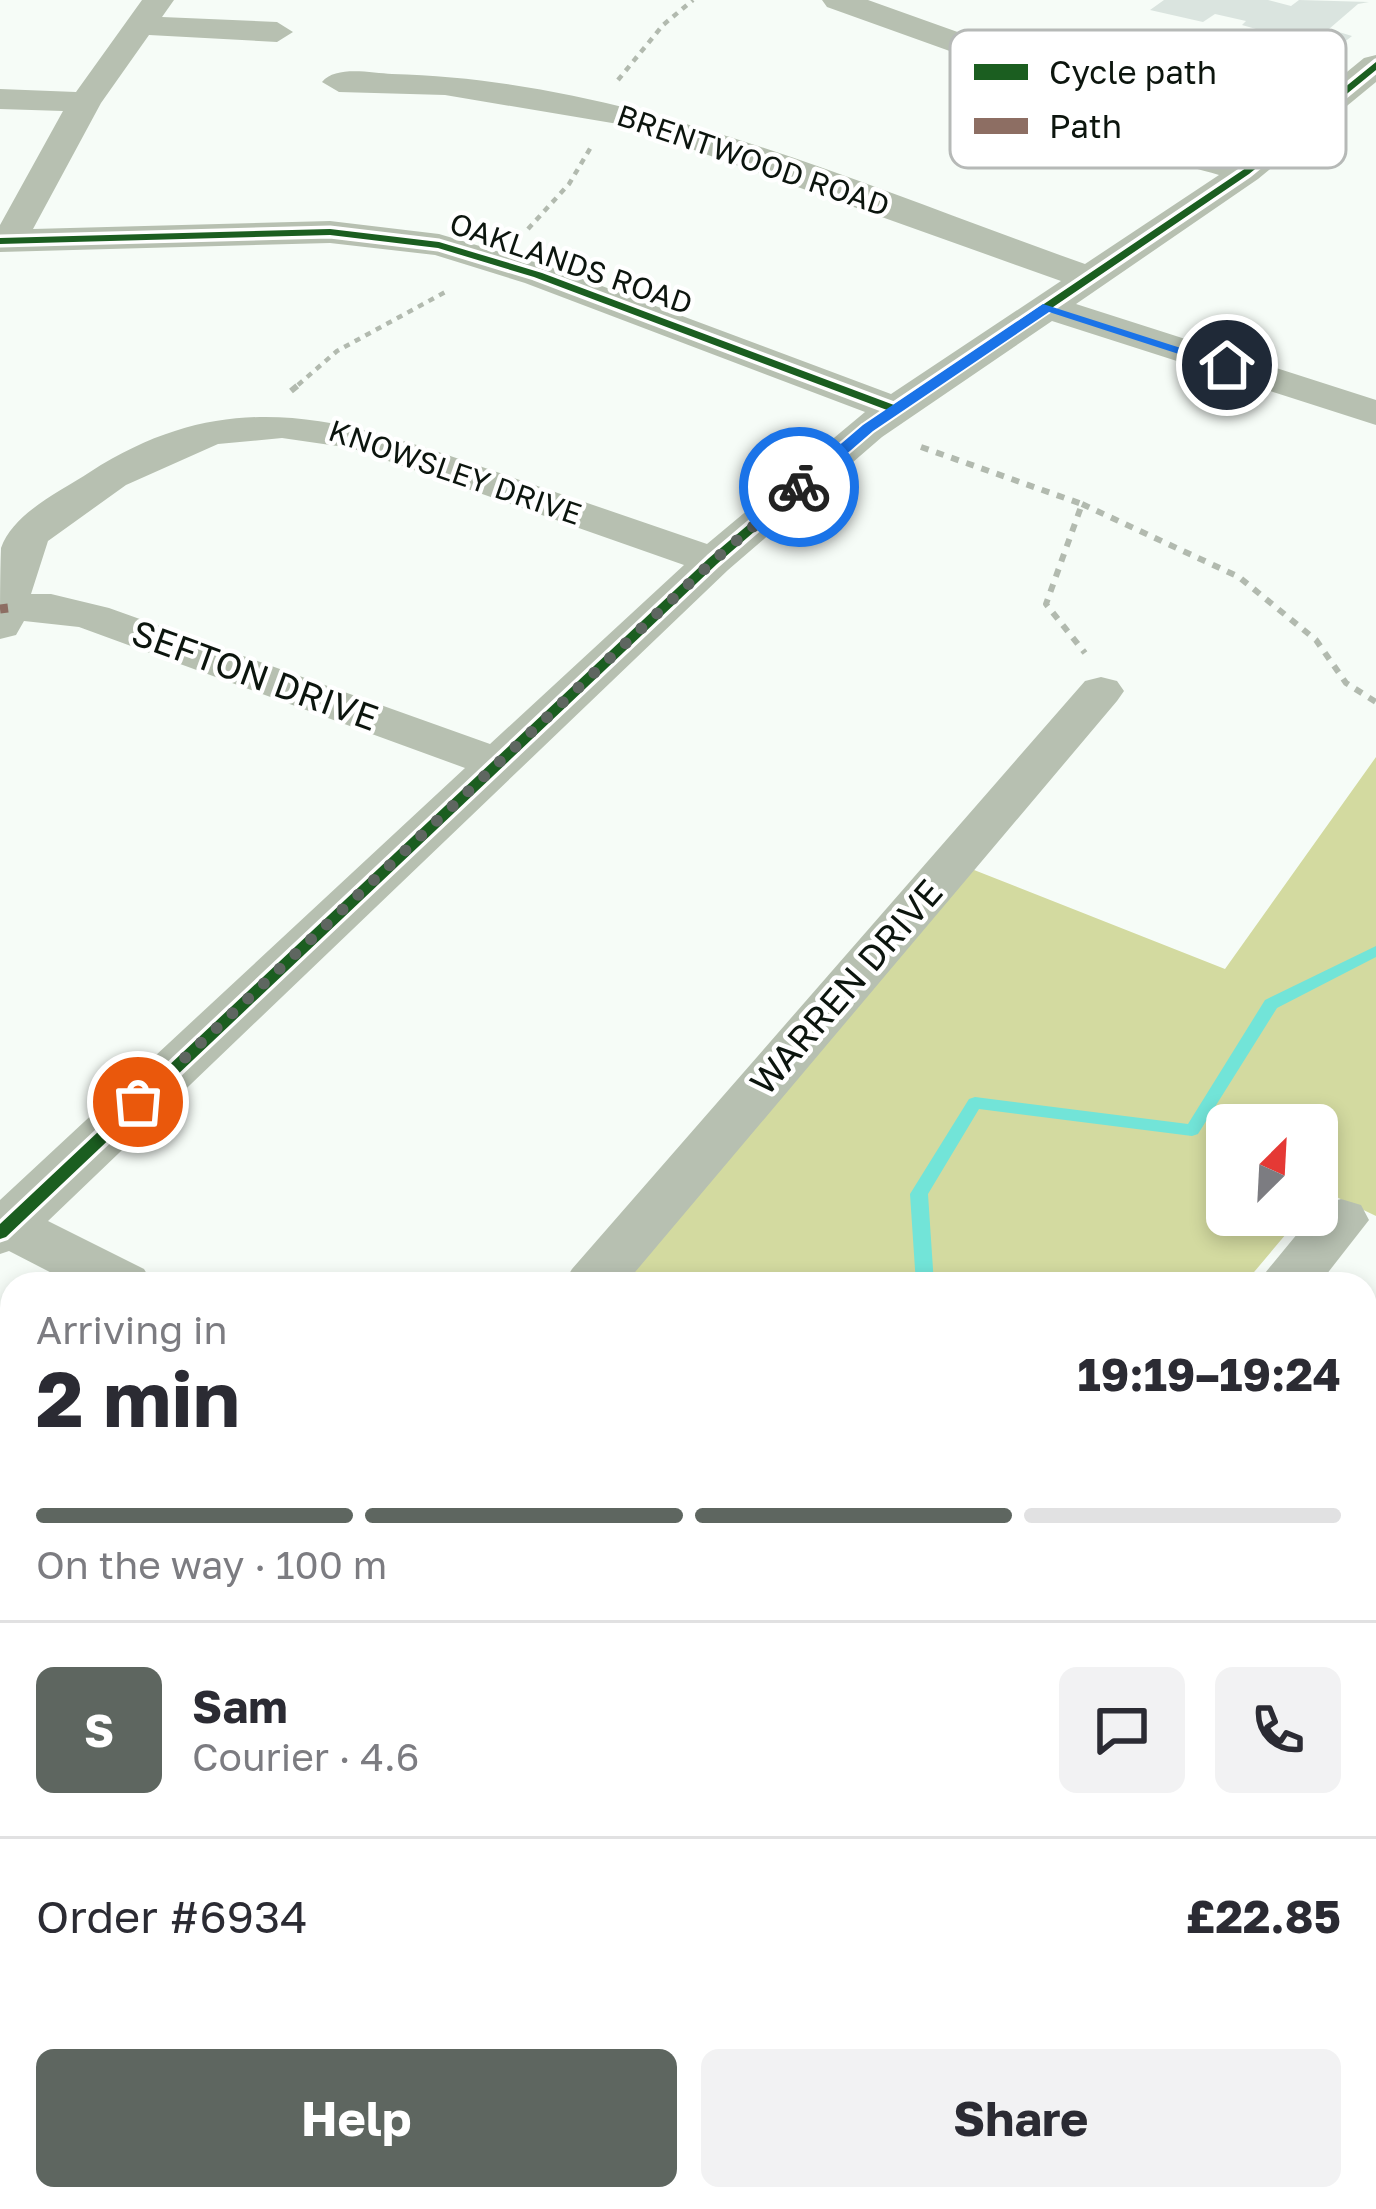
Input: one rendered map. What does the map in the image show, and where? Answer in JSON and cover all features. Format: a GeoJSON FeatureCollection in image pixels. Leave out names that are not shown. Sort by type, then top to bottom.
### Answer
{"type":"FeatureCollection","features":[{"type":"Feature","properties":{"kind":"street"},"geometry":{"type":"LineString","coordinates":[[838,0],[950,40]]}},
{"type":"Feature","properties":{"kind":"street"},"geometry":{"type":"LineString","coordinates":[[5,241],[85,102],[149,12],[277,32]]}},
{"type":"Feature","properties":{"kind":"street"},"geometry":{"type":"LineString","coordinates":[[1346,90],[1376,65]]}},
{"type":"Feature","properties":{"kind":"street","name":"BRENTWOOD ROAD"},"geometry":{"type":"LineString","coordinates":[[340,82],[445,85],[631,116],[1086,277]]}},
{"type":"Feature","properties":{"kind":"street"},"geometry":{"type":"LineString","coordinates":[[0,99],[85,102]]}},
{"type":"Feature","properties":{"kind":"street"},"geometry":{"type":"LineString","coordinates":[[1233,168],[1246,172]]}},
{"type":"Feature","properties":{"kind":"street"},"geometry":{"type":"LineString","coordinates":[[98,1272],[4,1229],[713,561],[882,419],[1251,168]]}},
{"type":"Feature","properties":{"kind":"street","name":"OAKLANDS ROAD"},"geometry":{"type":"LineString","coordinates":[[5,241],[330,232],[439,245],[538,275],[882,419]]}},
{"type":"Feature","properties":{"kind":"street"},"geometry":{"type":"LineString","coordinates":[[1048,307],[1376,413]]}},
{"type":"Feature","properties":{"kind":"street","name":"KNOWSLEY DRIVE"},"geometry":{"type":"LineString","coordinates":[[4,617],[23,544],[41,525],[129,463],[165,445],[208,432],[264,424],[312,425],[361,437],[713,561]]}},
{"type":"Feature","properties":{"kind":"street","name":"SEFTON DRIVE"},"geometry":{"type":"LineString","coordinates":[[4,617],[51,608],[93,617],[497,764]]}},
{"type":"Feature","properties":{"kind":"street","name":"WARREN DRIVE"},"geometry":{"type":"LineString","coordinates":[[602,1272],[1101,691]]}},
{"type":"Feature","properties":{"kind":"street"},"geometry":{"type":"LineString","coordinates":[[1296,1272],[1341,1220]]}},
{"type":"Feature","properties":{"kind":"path"},"geometry":{"type":"LineString","coordinates":[[882,419],[1082,504],[1239,578],[1316,640],[1346,682],[1376,702]]}},
{"type":"Feature","properties":{"kind":"path"},"geometry":{"type":"LineString","coordinates":[[1082,504],[1046,604],[1094,664],[1101,691]]}},
{"type":"Feature","properties":{"kind":"green space"},"geometry":{"type":"Polygon","coordinates":[[[1376,757],[1376,1216],[1338,1198],[1338,1104],[1206,1104],[1206,1236],[1284,1236],[1254,1272],[627,1272],[969,868],[1225,969],[1376,757]]]}},
{"type":"Feature","properties":{"kind":"building"},"geometry":{"type":"Polygon","coordinates":[[[1164,0],[1268,0],[1291,6],[1299,0],[1369,2],[1358,4],[1332,30],[1255,30],[1242,25],[1246,21],[1215,14],[1203,22],[1150,10],[1164,0]]]}},
{"type":"Feature","properties":{"kind":"waterway"},"geometry":{"type":"LineString","coordinates":[[924,1272],[919,1194],[975,1103],[1192,1130],[1271,1004],[1376,951]]}},
{"type":"Feature","properties":{"kind":"marked path"},"geometry":{"type":"LineString","coordinates":[[0,609],[8,608]]}},
{"type":"Feature","properties":{"kind":"cycle path"},"geometry":{"type":"LineString","coordinates":[[1346,90],[1376,65]]}},
{"type":"Feature","properties":{"kind":"cycle path"},"geometry":{"type":"LineString","coordinates":[[0,1233],[713,561],[868,428],[1251,168]]}},
{"type":"Feature","properties":{"kind":"cycle path"},"geometry":{"type":"LineString","coordinates":[[0,241],[330,232],[439,245],[538,275],[896,410]]}},
{"type":"Feature","properties":{"kind":"way so far"},"geometry":{"type":"LineString","coordinates":[[138,1102],[713,561],[799,487]]}},
{"type":"Feature","properties":{"kind":"route"},"geometry":{"type":"LineString","coordinates":[[799,487],[868,428],[1048,307],[1227,365]]}}]}
